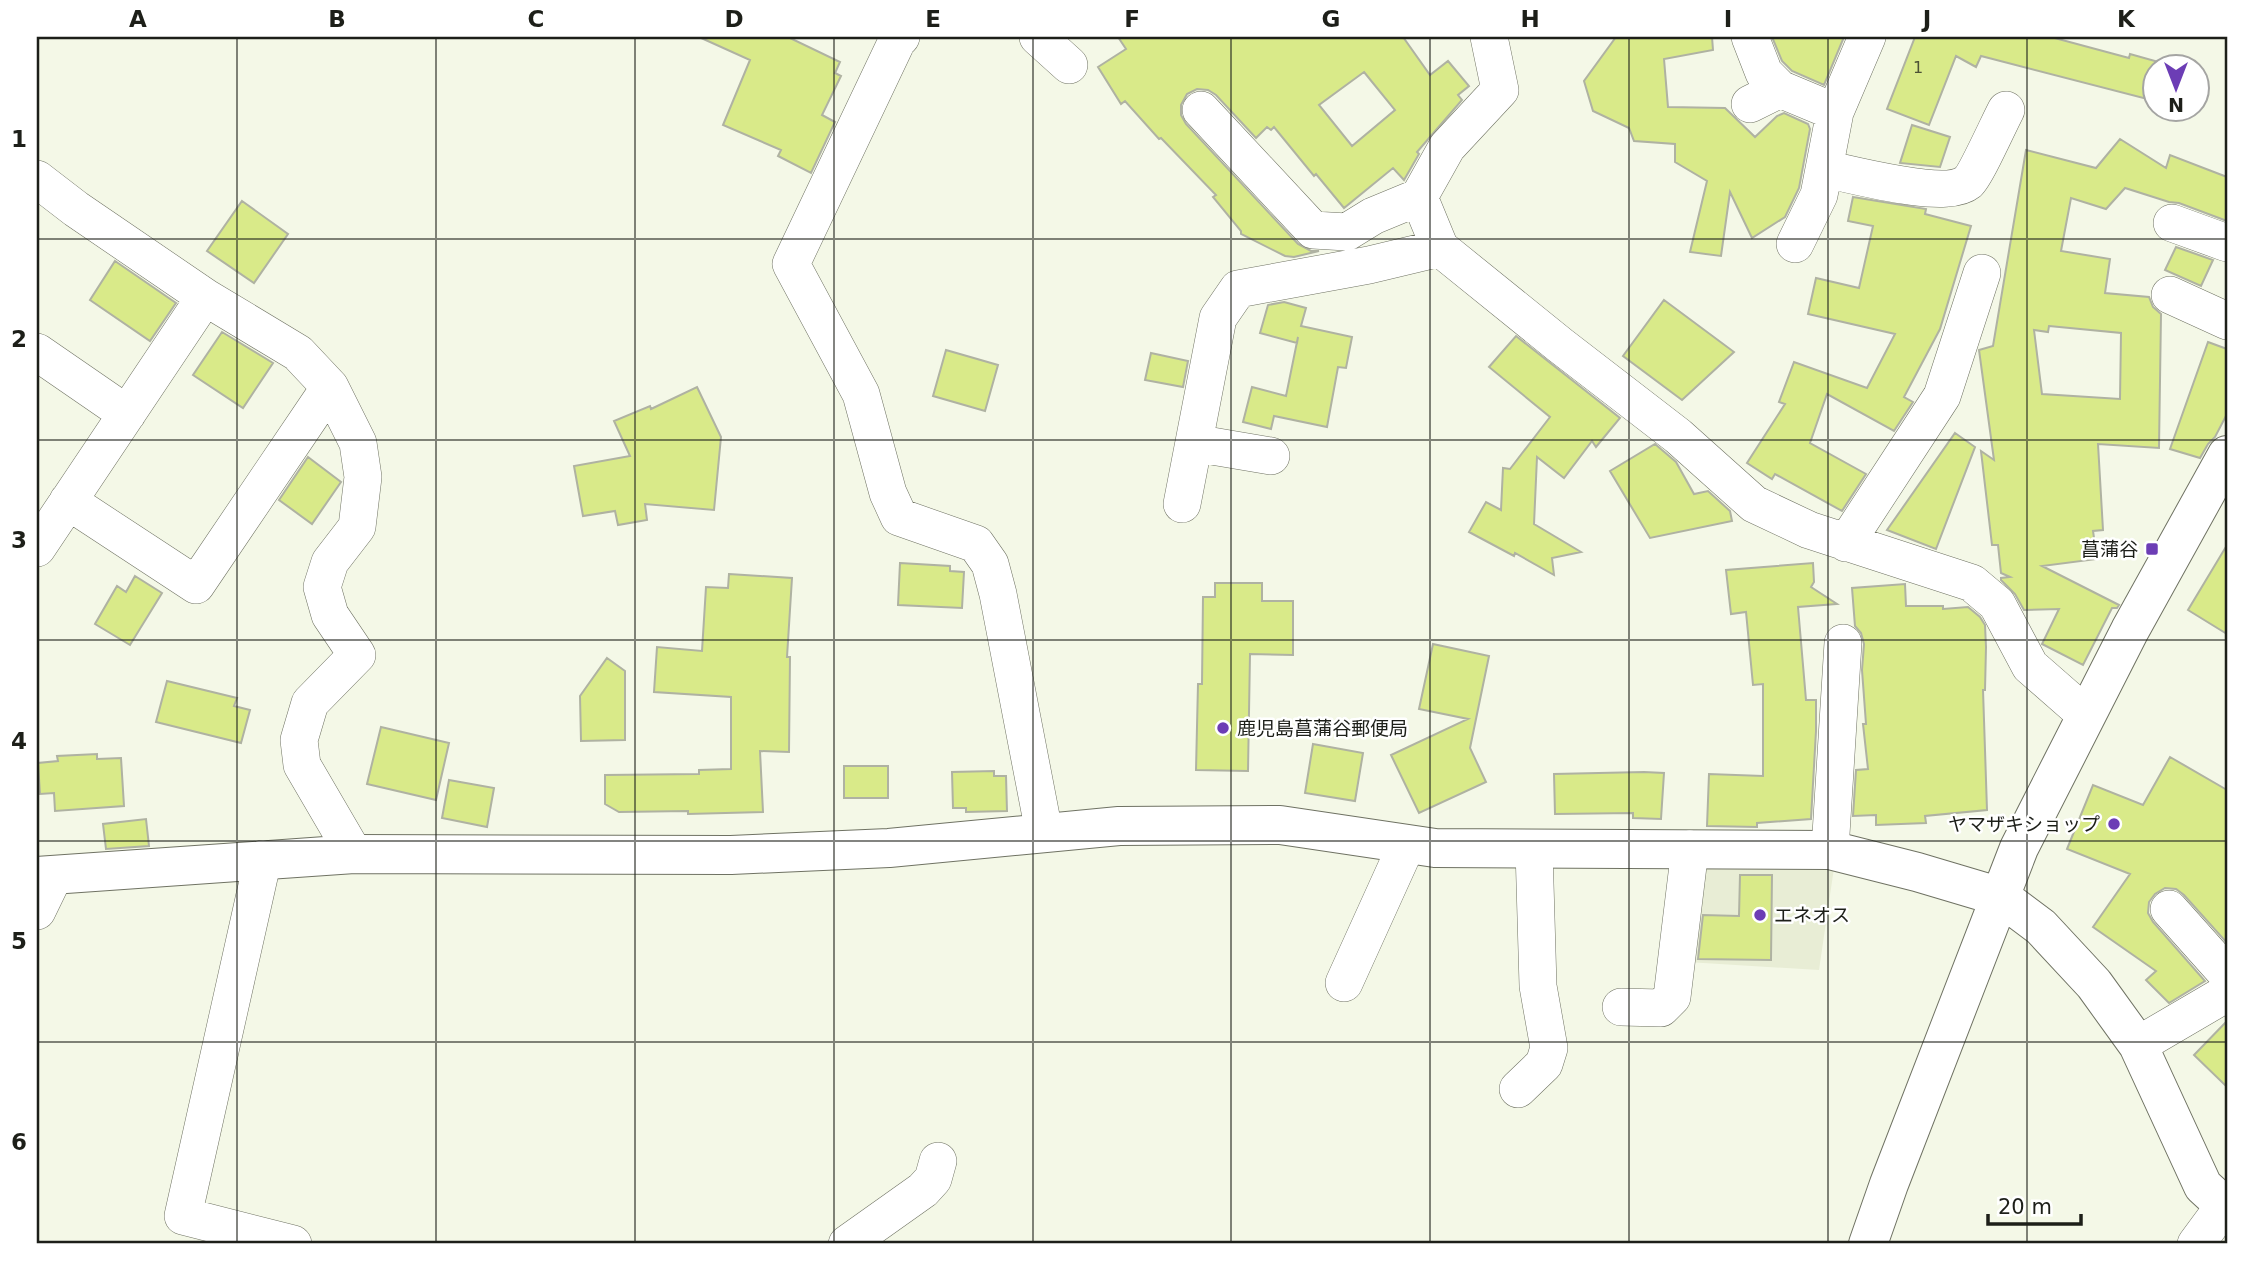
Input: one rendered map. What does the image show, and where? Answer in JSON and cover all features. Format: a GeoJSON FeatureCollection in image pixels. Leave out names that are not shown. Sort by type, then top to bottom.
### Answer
{"type":"FeatureCollection","features":[{"type":"Feature","properties":{"kind":"street"},"geometry":{"type":"LineString","coordinates":[[1201,110],[1313,230],[1347,232],[1373,216],[1419,197],[1447,147],[1500,90],[1489,37]]}},
{"type":"Feature","properties":{"kind":"street"},"geometry":{"type":"LineString","coordinates":[[1750,37],[1764,73],[1765,96],[1835,112]]}},
{"type":"Feature","properties":{"kind":"street"},"geometry":{"type":"LineString","coordinates":[[1795,244],[1819,195],[1835,112],[1867,37]]}},
{"type":"Feature","properties":{"kind":"street"},"geometry":{"type":"LineString","coordinates":[[896,38],[791,264],[860,394],[888,493],[899,517],[976,544],[990,564],[1044,832]]}},
{"type":"Feature","properties":{"kind":"street"},"geometry":{"type":"LineString","coordinates":[[1825,169],[1915,187],[1956,189],[1970,181],[2006,110]]}},
{"type":"Feature","properties":{"kind":"street"},"geometry":{"type":"LineString","coordinates":[[37,179],[76,209],[205,297],[298,353],[330,387],[359,443],[363,477],[357,527],[330,562],[322,587],[330,615],[357,655],[310,703],[299,740],[302,765],[354,854]]}},
{"type":"Feature","properties":{"kind":"street"},"geometry":{"type":"LineString","coordinates":[[1419,197],[1440,248],[1678,436],[1754,504],[1809,530],[1972,583],[1997,604],[2030,666],[2086,715]]}},
{"type":"Feature","properties":{"kind":"street"},"geometry":{"type":"LineString","coordinates":[[2172,223],[2227,243]]}},
{"type":"Feature","properties":{"kind":"street"},"geometry":{"type":"LineString","coordinates":[[1182,504],[1218,318],[1238,289],[1369,265],[1440,248]]}},
{"type":"Feature","properties":{"kind":"street"},"geometry":{"type":"LineString","coordinates":[[1846,543],[1942,396],[1982,273]]}},
{"type":"Feature","properties":{"kind":"street"},"geometry":{"type":"LineString","coordinates":[[2170,295],[2227,321]]}},
{"type":"Feature","properties":{"kind":"street"},"geometry":{"type":"LineString","coordinates":[[37,548],[205,297]]}},
{"type":"Feature","properties":{"kind":"street"},"geometry":{"type":"LineString","coordinates":[[37,352],[127,414]]}},
{"type":"Feature","properties":{"kind":"street"},"geometry":{"type":"LineString","coordinates":[[68,501],[196,585],[330,387]]}},
{"type":"Feature","properties":{"kind":"street"},"geometry":{"type":"LineString","coordinates":[[1194,443],[1271,456]]}},
{"type":"Feature","properties":{"kind":"street"},"geometry":{"type":"LineString","coordinates":[[1868,1244],[1893,1171],[2019,848],[2186,526],[2227,455]]}},
{"type":"Feature","properties":{"kind":"street"},"geometry":{"type":"LineString","coordinates":[[1830,849],[1843,643]]}},
{"type":"Feature","properties":{"kind":"street"},"geometry":{"type":"LineString","coordinates":[[37,911],[45,876],[354,854],[731,855],[889,848],[1119,826],[1280,825],[1435,848],[1830,849],[1927,874],[2001,897],[2061,946],[2094,984],[2138,1045],[2203,1186],[2226,1207],[2196,1244]]}},
{"type":"Feature","properties":{"kind":"street"},"geometry":{"type":"LineString","coordinates":[[1343,983],[1407,844]]}},
{"type":"Feature","properties":{"kind":"street"},"geometry":{"type":"LineString","coordinates":[[1518,1089],[1544,1065],[1549,1048],[1538,986],[1534,849]]}},
{"type":"Feature","properties":{"kind":"street"},"geometry":{"type":"LineString","coordinates":[[1621,1007],[1661,1008],[1672,997],[1690,849]]}},
{"type":"Feature","properties":{"kind":"street"},"geometry":{"type":"LineString","coordinates":[[263,859],[183,1216],[293,1244]]}},
{"type":"Feature","properties":{"kind":"street"},"geometry":{"type":"LineString","coordinates":[[2169,909],[2227,974]]}},
{"type":"Feature","properties":{"kind":"street"},"geometry":{"type":"LineString","coordinates":[[2138,1045],[2227,993]]}},
{"type":"Feature","properties":{"kind":"street"},"geometry":{"type":"LineString","coordinates":[[847,1244],[923,1190],[933,1179],[938,1161]]}},
{"type":"Feature","properties":{"kind":"shaded area","name":"エネオス"},"geometry":{"type":"Polygon","coordinates":[[[1698,868],[1834,868],[1819,970],[1687,962],[1698,868]]]}},
{"type":"Feature","properties":{"kind":"building"},"geometry":{"type":"Polygon","coordinates":[[[699,37],[788,37],[840,62],[835,73],[841,76],[822,115],[835,122],[811,173],[778,156],[781,150],[723,125],[750,60],[699,37]]]}},
{"type":"Feature","properties":{"kind":"building"},"geometry":{"type":"Polygon","coordinates":[[[1118,37],[1403,37],[1430,75],[1448,61],[1469,86],[1458,95],[1462,100],[1417,152],[1419,154],[1404,180],[1393,168],[1344,208],[1274,127],[1271,130],[1267,127],[1256,138],[1216,95],[1208,90],[1197,89],[1187,94],[1181,105],[1181,115],[1186,124],[1298,244],[1311,251],[1319,251],[1294,257],[1285,256],[1241,234],[1213,197],[1216,195],[1125,101],[1121,104],[1098,67],[1126,49],[1118,37]],[[1364,72],[1319,105],[1352,146],[1395,110],[1364,72]]]}},
{"type":"Feature","properties":{"kind":"building"},"geometry":{"type":"Polygon","coordinates":[[[1616,37],[1712,37],[1713,50],[1664,59],[1668,107],[1725,108],[1755,137],[1777,116],[1784,113],[1808,124],[1810,129],[1799,188],[1785,217],[1752,238],[1730,192],[1721,256],[1690,252],[1707,181],[1675,162],[1675,144],[1634,141],[1629,128],[1593,111],[1584,81],[1616,37]]]}},
{"type":"Feature","properties":{"kind":"building"},"geometry":{"type":"Polygon","coordinates":[[[1772,37],[1844,37],[1824,85],[1792,71],[1782,61],[1772,37]]]}},
{"type":"Feature","properties":{"kind":"building"},"geometry":{"type":"Polygon","coordinates":[[[1915,37],[2051,37],[2129,58],[2130,54],[2142,57],[2142,98],[1981,56],[1976,67],[1956,56],[1929,125],[1887,109],[1915,37]]]}},
{"type":"Feature","properties":{"kind":"building"},"geometry":{"type":"Polygon","coordinates":[[[1912,125],[1950,137],[1940,167],[1900,163],[1912,125]]]}},
{"type":"Feature","properties":{"kind":"building"},"geometry":{"type":"Polygon","coordinates":[[[2120,139],[2166,168],[2170,155],[2227,177],[2227,221],[2179,203],[2125,188],[2106,209],[2071,198],[2061,251],[2110,259],[2105,293],[2149,297],[2153,307],[2161,314],[2159,448],[2098,444],[2103,530],[2093,531],[2097,559],[2042,566],[2119,605],[2112,608],[2083,665],[2042,644],[2059,609],[2024,610],[2015,594],[2001,580],[2010,577],[2001,573],[1998,545],[1992,545],[1981,451],[1994,460],[1979,350],[1993,346],[2026,150],[2096,168],[2120,139]],[[2049,326],[2048,332],[2034,330],[2042,394],[2120,399],[2121,333],[2049,326]]]}},
{"type":"Feature","properties":{"kind":"building"},"geometry":{"type":"Polygon","coordinates":[[[1853,197],[1926,209],[1925,214],[1971,226],[1940,329],[1904,397],[1913,402],[1894,431],[1827,394],[1810,443],[1866,474],[1842,511],[1775,474],[1772,479],[1747,463],[1785,404],[1779,402],[1794,362],[1867,388],[1895,334],[1808,314],[1816,278],[1859,288],[1873,226],[1848,221],[1853,197]]]}},
{"type":"Feature","properties":{"kind":"building"},"geometry":{"type":"Polygon","coordinates":[[[242,201],[288,234],[254,283],[207,251],[242,201]]]}},
{"type":"Feature","properties":{"kind":"building"},"geometry":{"type":"Polygon","coordinates":[[[2176,247],[2213,260],[2201,286],[2165,270],[2176,247]]]}},
{"type":"Feature","properties":{"kind":"building"},"geometry":{"type":"Polygon","coordinates":[[[115,261],[176,303],[150,341],[90,300],[115,261]]]}},
{"type":"Feature","properties":{"kind":"building"},"geometry":{"type":"Polygon","coordinates":[[[1664,300],[1734,352],[1682,400],[1623,356],[1664,300]]]}},
{"type":"Feature","properties":{"kind":"building"},"geometry":{"type":"Polygon","coordinates":[[[1284,302],[1306,308],[1301,326],[1352,337],[1346,368],[1338,367],[1327,427],[1274,416],[1271,429],[1243,422],[1252,387],[1286,396],[1297,343],[1260,333],[1268,305],[1284,302]]]}},
{"type":"Feature","properties":{"kind":"building"},"geometry":{"type":"Polygon","coordinates":[[[222,332],[273,363],[243,408],[193,375],[222,332]]]}},
{"type":"Feature","properties":{"kind":"building"},"geometry":{"type":"Polygon","coordinates":[[[1516,336],[1620,418],[1596,447],[1592,441],[1564,478],[1537,457],[1534,524],[1581,552],[1552,558],[1554,575],[1469,532],[1486,502],[1501,510],[1503,468],[1510,469],[1550,417],[1489,367],[1516,336]]]}},
{"type":"Feature","properties":{"kind":"building"},"geometry":{"type":"Polygon","coordinates":[[[2208,342],[2227,349],[2227,414],[2200,458],[2170,449],[2208,342]]]}},
{"type":"Feature","properties":{"kind":"building"},"geometry":{"type":"Polygon","coordinates":[[[946,350],[998,365],[985,411],[933,396],[946,350]]]}},
{"type":"Feature","properties":{"kind":"building"},"geometry":{"type":"Polygon","coordinates":[[[1151,353],[1188,361],[1183,387],[1145,380],[1151,353]]]}},
{"type":"Feature","properties":{"kind":"building"},"geometry":{"type":"Polygon","coordinates":[[[697,387],[721,437],[714,510],[645,504],[647,520],[618,525],[615,511],[583,516],[574,466],[630,456],[614,421],[650,406],[651,409],[697,387]]]}},
{"type":"Feature","properties":{"kind":"building"},"geometry":{"type":"Polygon","coordinates":[[[1955,433],[1975,447],[1936,549],[1887,530],[1955,433]]]}},
{"type":"Feature","properties":{"kind":"building"},"geometry":{"type":"Polygon","coordinates":[[[1655,444],[1676,462],[1694,494],[1708,491],[1730,511],[1732,521],[1650,538],[1610,471],[1655,444]]]}},
{"type":"Feature","properties":{"kind":"building"},"geometry":{"type":"Polygon","coordinates":[[[308,457],[341,482],[312,524],[279,500],[308,457]]]}},
{"type":"Feature","properties":{"kind":"building"},"geometry":{"type":"Polygon","coordinates":[[[2227,545],[2227,634],[2188,610],[2227,545]]]}},
{"type":"Feature","properties":{"kind":"building"},"geometry":{"type":"Polygon","coordinates":[[[900,563],[950,566],[950,571],[964,572],[962,608],[898,605],[900,563]]]}},
{"type":"Feature","properties":{"kind":"building"},"geometry":{"type":"Polygon","coordinates":[[[1813,563],[1814,582],[1811,587],[1837,604],[1798,607],[1806,700],[1816,700],[1811,819],[1757,823],[1757,827],[1707,826],[1709,774],[1763,776],[1763,684],[1753,685],[1746,612],[1731,614],[1726,570],[1813,563]]]}},
{"type":"Feature","properties":{"kind":"building"},"geometry":{"type":"Polygon","coordinates":[[[729,574],[792,578],[787,657],[790,657],[789,752],[760,751],[763,812],[619,812],[605,804],[605,775],[699,774],[699,770],[731,769],[731,697],[654,692],[657,647],[702,651],[706,587],[728,588],[729,574]]]}},
{"type":"Feature","properties":{"kind":"building"},"geometry":{"type":"Polygon","coordinates":[[[135,576],[162,593],[130,645],[95,624],[117,586],[126,592],[135,576]]]}},
{"type":"Feature","properties":{"kind":"building"},"geometry":{"type":"Polygon","coordinates":[[[1215,583],[1262,583],[1262,601],[1293,601],[1293,655],[1250,654],[1248,771],[1196,770],[1198,684],[1202,684],[1203,597],[1215,597],[1215,583]]]}},
{"type":"Feature","properties":{"kind":"building"},"geometry":{"type":"Polygon","coordinates":[[[1905,584],[1906,606],[1943,606],[1943,609],[1968,607],[1985,625],[1983,690],[1987,810],[1925,816],[1926,823],[1876,825],[1876,815],[1853,816],[1856,770],[1868,769],[1863,724],[1866,724],[1862,670],[1864,644],[1861,633],[1855,626],[1852,588],[1905,584]]]}},
{"type":"Feature","properties":{"kind":"building"},"geometry":{"type":"Polygon","coordinates":[[[1433,644],[1489,656],[1470,748],[1486,782],[1419,813],[1391,755],[1468,719],[1419,709],[1433,644]]]}},
{"type":"Feature","properties":{"kind":"building"},"geometry":{"type":"Polygon","coordinates":[[[607,658],[625,671],[625,740],[581,741],[580,696],[607,658]]]}},
{"type":"Feature","properties":{"kind":"building"},"geometry":{"type":"Polygon","coordinates":[[[167,681],[237,698],[234,706],[250,710],[241,743],[156,722],[167,681]]]}},
{"type":"Feature","properties":{"kind":"building"},"geometry":{"type":"Polygon","coordinates":[[[381,727],[449,743],[436,800],[367,784],[381,727]]]}},
{"type":"Feature","properties":{"kind":"building"},"geometry":{"type":"Polygon","coordinates":[[[1313,744],[1363,753],[1355,801],[1305,793],[1313,744]]]}},
{"type":"Feature","properties":{"kind":"building"},"geometry":{"type":"Polygon","coordinates":[[[97,754],[97,759],[121,758],[124,806],[55,811],[54,793],[40,794],[38,763],[58,761],[57,756],[97,754]]]}},
{"type":"Feature","properties":{"kind":"building"},"geometry":{"type":"Polygon","coordinates":[[[2170,757],[2227,790],[2227,943],[2176,889],[2165,888],[2155,894],[2149,902],[2148,913],[2153,922],[2205,981],[2169,1003],[2146,980],[2156,971],[2093,927],[2130,874],[2067,849],[2093,785],[2143,805],[2170,757]]]}},
{"type":"Feature","properties":{"kind":"building"},"geometry":{"type":"Polygon","coordinates":[[[844,766],[888,766],[888,798],[844,798],[844,766]]]}},
{"type":"Feature","properties":{"kind":"building"},"geometry":{"type":"Polygon","coordinates":[[[994,771],[994,776],[1006,776],[1007,811],[966,812],[966,808],[953,808],[952,772],[994,771]]]}},
{"type":"Feature","properties":{"kind":"building"},"geometry":{"type":"Polygon","coordinates":[[[1664,773],[1661,819],[1633,818],[1633,813],[1555,814],[1554,774],[1664,773]]]}},
{"type":"Feature","properties":{"kind":"building"},"geometry":{"type":"Polygon","coordinates":[[[449,780],[494,788],[487,827],[442,818],[449,780]]]}},
{"type":"Feature","properties":{"kind":"building"},"geometry":{"type":"Polygon","coordinates":[[[146,819],[149,846],[106,849],[103,824],[146,819]]]}},
{"type":"Feature","properties":{"kind":"building"},"geometry":{"type":"Polygon","coordinates":[[[1740,875],[1772,875],[1771,960],[1698,959],[1703,915],[1739,916],[1740,875]]]}},
{"type":"Feature","properties":{"kind":"building"},"geometry":{"type":"Polygon","coordinates":[[[2227,1021],[2227,1087],[2194,1055],[2227,1021]]]}},
{"type":"Feature","properties":{"kind":"place","name":"菖蒲谷"},"geometry":{"type":"Point","coordinates":[2152,549]}},
{"type":"Feature","properties":{"kind":"place","name":"鹿児島菖蒲谷郵便局"},"geometry":{"type":"Point","coordinates":[1223,728]}},
{"type":"Feature","properties":{"kind":"place","name":"ヤマザキショップ"},"geometry":{"type":"Point","coordinates":[2114,824]}},
{"type":"Feature","properties":{"kind":"place","name":"エネオス"},"geometry":{"type":"Point","coordinates":[1760,915]}}]}
